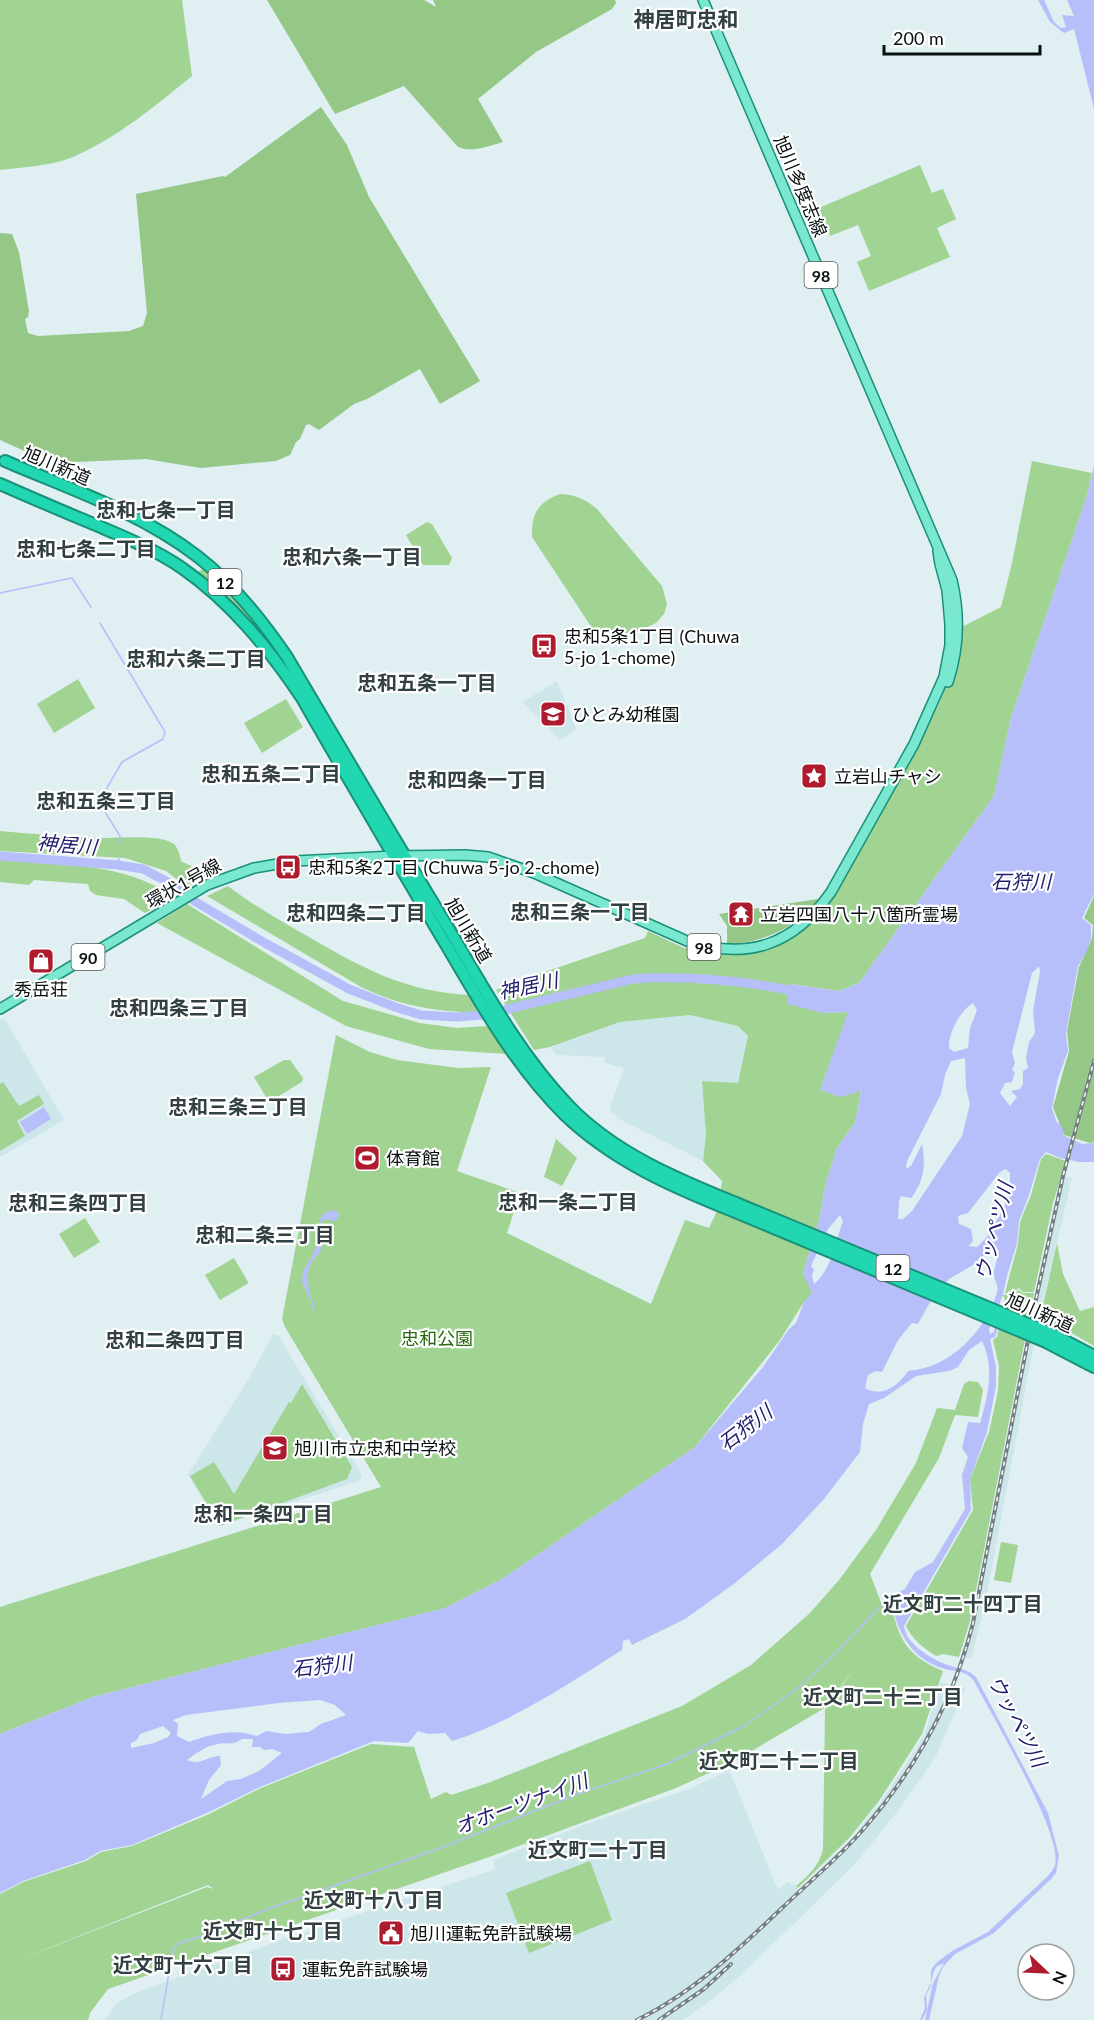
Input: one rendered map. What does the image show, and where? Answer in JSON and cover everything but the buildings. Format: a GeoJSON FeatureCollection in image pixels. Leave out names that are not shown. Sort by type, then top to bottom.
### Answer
{"type":"FeatureCollection","features":[{"type":"Feature","properties":{"kind":"highway","name":"旭川新道"},"geometry":{"type":"LineString","coordinates":[[5,461],[134,517],[187,549],[216,573],[253,611],[287,657],[399,856]]}},
{"type":"Feature","properties":{"kind":"highway","name":"旭川新道"},"geometry":{"type":"LineString","coordinates":[[0,484],[141,544],[181,567],[248,626],[274,656],[302,698],[504,1031],[512,1053],[566,1115],[596,1140],[646,1173],[735,1207],[1094,1356]]}},
{"type":"Feature","properties":{"kind":"highway","name":"旭川新道"},"geometry":{"type":"LineString","coordinates":[[1048,1338],[1094,1367]]}},
{"type":"Feature","properties":{"kind":"main road","name":"旭川多度志線"},"geometry":{"type":"LineString","coordinates":[[399,856],[488,857],[534,873],[687,941],[722,950],[741,950],[779,940],[793,932],[820,907],[831,892],[942,697],[952,670],[958,629],[952,580],[704,0]]}},
{"type":"Feature","properties":{"kind":"main road","name":"環状1号線"},"geometry":{"type":"LineString","coordinates":[[0,1009],[207,885],[239,872],[275,864],[399,856]]}},
{"type":"Feature","properties":{"kind":"shaded area","name":"ひとみ幼稚園"},"geometry":{"type":"Polygon","coordinates":[[[557,681],[576,729],[560,740],[523,702],[557,681]]]}},
{"type":"Feature","properties":{"kind":"shaded area"},"geometry":{"type":"Polygon","coordinates":[[[690,1015],[738,1026],[748,1037],[738,1083],[702,1082],[706,1135],[703,1161],[621,1120],[609,1110],[624,1068],[605,1063],[605,1057],[557,1055],[550,1048],[620,1022],[690,1015]]]}},
{"type":"Feature","properties":{"kind":"shaded area"},"geometry":{"type":"Polygon","coordinates":[[[4,1018],[64,1120],[0,1157],[0,1020],[4,1018]]]}},
{"type":"Feature","properties":{"kind":"shaded area"},"geometry":{"type":"Polygon","coordinates":[[[1062,1176],[1072,1178],[1036,1333],[985,1604],[971,1659],[961,1656],[970,1630],[1033,1308],[1062,1176]]]}},
{"type":"Feature","properties":{"kind":"shaded area","name":"旭川市立忠和中学校"},"geometry":{"type":"Polygon","coordinates":[[[273,1334],[278,1335],[362,1475],[359,1481],[219,1526],[188,1475],[251,1375],[273,1334]]]}},
{"type":"Feature","properties":{"kind":"shaded area"},"geometry":{"type":"Polygon","coordinates":[[[941,1682],[965,1689],[935,1758],[897,1812],[855,1864],[741,1975],[683,2020],[105,2020],[117,2003],[133,1994],[283,1939],[496,1869],[493,1860],[586,1824],[689,1789],[729,1770],[778,1890],[788,1882],[799,1889],[852,1838],[881,1802],[924,1736],[941,1682]]]}},
{"type":"Feature","properties":{"kind":"green space"},"geometry":{"type":"Polygon","coordinates":[[[0,0],[182,0],[192,76],[135,121],[105,141],[73,157],[37,166],[0,170],[0,0]]]}},
{"type":"Feature","properties":{"kind":"green space"},"geometry":{"type":"Polygon","coordinates":[[[267,0],[424,0],[436,7],[433,0],[615,0],[616,3],[612,9],[536,52],[478,99],[503,142],[480,148],[463,149],[458,147],[404,86],[335,114],[267,0]]]}},
{"type":"Feature","properties":{"kind":"green space"},"geometry":{"type":"Polygon","coordinates":[[[321,107],[347,145],[369,197],[480,381],[440,404],[420,369],[354,404],[319,430],[309,424],[306,425],[290,455],[276,461],[201,468],[146,459],[51,463],[0,440],[0,233],[12,234],[19,252],[29,311],[25,319],[28,333],[38,336],[129,331],[143,326],[147,313],[136,194],[225,177],[321,107]]]}},
{"type":"Feature","properties":{"kind":"green space"},"geometry":{"type":"Polygon","coordinates":[[[920,165],[932,193],[943,189],[956,219],[937,228],[950,257],[869,291],[857,262],[871,256],[858,225],[830,236],[819,208],[920,165]]]}},
{"type":"Feature","properties":{"kind":"green space","name":"忠和公園"},"geometry":{"type":"Polygon","coordinates":[[[1032,461],[1092,473],[1087,496],[1011,718],[994,796],[859,983],[839,991],[791,984],[823,1013],[849,1012],[820,1090],[861,1090],[855,1123],[837,1148],[803,1273],[813,1293],[804,1302],[780,1340],[695,1447],[502,1579],[445,1608],[93,1697],[0,1734],[0,1607],[381,1487],[282,1319],[336,1035],[370,1052],[397,1060],[458,1068],[491,1067],[457,1171],[520,1193],[507,1233],[651,1304],[685,1220],[709,1228],[717,1211],[722,1181],[703,1161],[706,1135],[702,1081],[738,1083],[748,1036],[738,1026],[690,1015],[620,1022],[550,1047],[534,1050],[496,990],[645,938],[648,931],[684,948],[705,947],[722,950],[779,940],[821,907],[938,706],[952,670],[958,629],[1001,607],[1032,461]]]}},
{"type":"Feature","properties":{"kind":"green space"},"geometry":{"type":"Polygon","coordinates":[[[560,494],[580,498],[597,509],[662,586],[667,604],[664,614],[656,623],[621,639],[601,636],[594,631],[532,537],[537,510],[546,501],[560,494]]]}},
{"type":"Feature","properties":{"kind":"green space"},"geometry":{"type":"Polygon","coordinates":[[[427,522],[432,524],[452,558],[449,565],[423,565],[406,535],[427,522]]]}},
{"type":"Feature","properties":{"kind":"green space"},"geometry":{"type":"Polygon","coordinates":[[[204,568],[231,592],[272,638],[306,694],[197,573],[204,568]]]}},
{"type":"Feature","properties":{"kind":"green space"},"geometry":{"type":"Polygon","coordinates":[[[78,679],[95,708],[54,733],[37,704],[78,679]]]}},
{"type":"Feature","properties":{"kind":"green space"},"geometry":{"type":"Polygon","coordinates":[[[286,699],[303,727],[262,753],[244,723],[286,699]]]}},
{"type":"Feature","properties":{"kind":"green space"},"geometry":{"type":"Polygon","coordinates":[[[0,831],[88,838],[160,839],[174,844],[181,861],[209,875],[188,888],[166,871],[125,858],[0,851],[0,831]]]}},
{"type":"Feature","properties":{"kind":"green space"},"geometry":{"type":"Polygon","coordinates":[[[0,860],[67,864],[112,871],[134,877],[174,897],[145,913],[124,899],[96,895],[90,891],[88,884],[34,880],[29,885],[0,882],[0,860]]]}},
{"type":"Feature","properties":{"kind":"green space"},"geometry":{"type":"Polygon","coordinates":[[[228,886],[278,919],[367,969],[426,989],[471,995],[480,1013],[419,1007],[361,987],[207,896],[228,886]]]}},
{"type":"Feature","properties":{"kind":"green space"},"geometry":{"type":"Polygon","coordinates":[[[1094,896],[1094,1142],[1090,1143],[1064,1135],[1053,1107],[1069,1051],[1067,1031],[1079,967],[1092,938],[1093,925],[1084,918],[1094,896]]]}},
{"type":"Feature","properties":{"kind":"green space"},"geometry":{"type":"Polygon","coordinates":[[[818,899],[800,918],[778,932],[753,941],[727,945],[727,926],[719,914],[818,899]]]}},
{"type":"Feature","properties":{"kind":"green space"},"geometry":{"type":"Polygon","coordinates":[[[187,904],[343,1001],[420,1023],[457,1028],[488,1026],[507,1054],[429,1049],[346,1026],[157,923],[187,904]]]}},
{"type":"Feature","properties":{"kind":"green space"},"geometry":{"type":"Polygon","coordinates":[[[284,1060],[290,1060],[303,1078],[302,1082],[269,1102],[254,1077],[284,1060]]]}},
{"type":"Feature","properties":{"kind":"green space"},"geometry":{"type":"Polygon","coordinates":[[[3,1082],[19,1106],[39,1095],[44,1104],[17,1121],[25,1136],[0,1151],[0,1084],[3,1082]]]}},
{"type":"Feature","properties":{"kind":"green space"},"geometry":{"type":"Polygon","coordinates":[[[556,1139],[577,1158],[562,1186],[544,1177],[556,1139]]]}},
{"type":"Feature","properties":{"kind":"green space"},"geometry":{"type":"Polygon","coordinates":[[[1046,1154],[1066,1161],[1053,1203],[1034,1292],[1023,1292],[1019,1288],[1012,1293],[1005,1293],[1018,1244],[1020,1222],[1031,1195],[1041,1159],[1046,1154]]]}},
{"type":"Feature","properties":{"kind":"green space"},"geometry":{"type":"Polygon","coordinates":[[[85,1218],[100,1242],[74,1258],[59,1234],[85,1218]]]}},
{"type":"Feature","properties":{"kind":"green space"},"geometry":{"type":"Polygon","coordinates":[[[1057,1243],[1063,1274],[1080,1311],[1094,1307],[1094,1346],[1040,1319],[1057,1243]]]}},
{"type":"Feature","properties":{"kind":"green space"},"geometry":{"type":"Polygon","coordinates":[[[234,1258],[248,1282],[220,1300],[205,1275],[234,1258]]]}},
{"type":"Feature","properties":{"kind":"green space"},"geometry":{"type":"Polygon","coordinates":[[[1019,1290],[1023,1293],[1034,1293],[970,1621],[959,1657],[943,1654],[936,1656],[918,1643],[906,1626],[973,1510],[970,1479],[989,1432],[998,1391],[999,1366],[993,1340],[997,1337],[1005,1300],[1003,1295],[1013,1294],[1019,1290]]]}},
{"type":"Feature","properties":{"kind":"green space"},"geometry":{"type":"Polygon","coordinates":[[[969,1381],[978,1382],[983,1390],[978,1417],[955,1415],[939,1458],[870,1574],[882,1605],[890,1599],[896,1624],[905,1644],[920,1658],[943,1671],[922,1734],[879,1801],[850,1837],[798,1888],[796,1886],[816,1865],[823,1849],[825,1709],[855,1668],[823,1709],[731,1763],[676,1788],[489,1857],[108,1989],[90,2013],[88,2020],[0,2020],[0,1894],[23,1882],[86,1861],[101,1852],[132,1846],[207,1815],[261,1788],[371,1744],[414,1747],[431,1799],[446,1792],[451,1795],[488,1783],[682,1706],[751,1665],[810,1613],[839,1580],[876,1530],[916,1463],[937,1408],[955,1410],[964,1384],[969,1381]],[[208,1885],[5,1965],[207,1887],[214,1889],[208,1885]]]}},
{"type":"Feature","properties":{"kind":"green space"},"geometry":{"type":"Polygon","coordinates":[[[302,1384],[352,1467],[347,1479],[220,1526],[190,1476],[214,1462],[234,1494],[302,1384]]]}},
{"type":"Feature","properties":{"kind":"green space"},"geometry":{"type":"Polygon","coordinates":[[[1001,1542],[1018,1545],[1011,1583],[994,1580],[1001,1542]]]}},
{"type":"Feature","properties":{"kind":"green space"},"geometry":{"type":"Polygon","coordinates":[[[590,1861],[612,1920],[529,1953],[506,1893],[590,1861]]]}},
{"type":"Feature","properties":{"kind":"water"},"geometry":{"type":"Polygon","coordinates":[[[1038,0],[1044,0],[1054,22],[1061,28],[1066,27],[1062,15],[1074,16],[1067,0],[1094,0],[1094,109],[1074,29],[1064,33],[1050,22],[1038,0]]]}},
{"type":"Feature","properties":{"kind":"water","name":"石狩川"},"geometry":{"type":"Polygon","coordinates":[[[1094,466],[1094,894],[1082,918],[1091,925],[1091,938],[1078,966],[1066,1033],[1068,1051],[1058,1078],[1052,1108],[1057,1123],[1060,1123],[1063,1129],[1063,1135],[1082,1144],[1094,1143],[1094,1162],[1079,1162],[1046,1152],[1040,1159],[1019,1221],[1017,1243],[1003,1295],[989,1329],[990,1334],[994,1332],[995,1326],[998,1328],[995,1337],[990,1339],[996,1367],[996,1386],[987,1432],[970,1479],[971,1510],[904,1626],[909,1639],[926,1654],[945,1664],[968,1671],[976,1677],[1048,1813],[1059,1856],[1056,1873],[994,1933],[955,1954],[943,1967],[929,2020],[925,2020],[933,1983],[944,1963],[936,1967],[930,1988],[926,1995],[927,2010],[920,2020],[925,2008],[924,1998],[931,1982],[931,1970],[936,1963],[952,1951],[988,1932],[1048,1876],[1055,1865],[1055,1850],[1037,1802],[974,1681],[964,1673],[933,1664],[914,1651],[902,1633],[890,1599],[885,1598],[890,1593],[897,1593],[905,1589],[915,1572],[933,1562],[965,1509],[962,1475],[968,1457],[962,1448],[968,1422],[980,1423],[989,1382],[988,1361],[982,1341],[969,1350],[958,1367],[949,1371],[916,1376],[884,1398],[869,1404],[863,1424],[860,1452],[824,1499],[782,1544],[735,1583],[685,1619],[632,1645],[629,1639],[623,1641],[622,1650],[518,1713],[452,1741],[445,1733],[428,1734],[418,1731],[408,1743],[374,1741],[260,1787],[132,1845],[100,1851],[85,1860],[23,1881],[0,1893],[0,1734],[93,1697],[445,1608],[502,1579],[695,1447],[763,1367],[789,1329],[796,1323],[804,1302],[812,1293],[803,1273],[819,1221],[826,1182],[837,1148],[855,1123],[861,1091],[841,1097],[820,1090],[848,1012],[823,1013],[787,1004],[790,984],[839,991],[859,983],[994,796],[1011,718],[1087,496],[1094,466]],[[1039,966],[1032,973],[1012,1052],[1015,1063],[1012,1070],[1015,1072],[1012,1082],[1005,1083],[1000,1093],[1010,1106],[1017,1097],[1011,1091],[1020,1089],[1023,1084],[1023,1071],[1028,1068],[1026,1058],[1029,1042],[1035,1033],[1033,1010],[1040,972],[1039,966]],[[973,1003],[964,1011],[950,1036],[949,1048],[954,1052],[968,1048],[970,1028],[977,1010],[973,1003]],[[965,1058],[951,1061],[941,1094],[907,1161],[906,1169],[911,1166],[922,1144],[924,1166],[919,1186],[911,1198],[901,1196],[898,1219],[903,1219],[912,1211],[962,1136],[970,1104],[966,1088],[965,1058]],[[1006,1169],[1000,1172],[968,1213],[958,1216],[959,1224],[971,1229],[973,1241],[968,1246],[977,1247],[988,1236],[1010,1196],[1010,1173],[1006,1169]],[[840,1215],[828,1229],[811,1266],[814,1269],[812,1276],[814,1284],[825,1271],[832,1255],[843,1221],[840,1215]],[[990,1250],[973,1265],[949,1279],[929,1304],[918,1324],[912,1323],[898,1340],[882,1372],[876,1371],[868,1375],[865,1388],[877,1392],[889,1389],[908,1371],[938,1363],[964,1345],[975,1333],[992,1306],[997,1289],[994,1274],[999,1251],[990,1250]],[[320,1700],[186,1715],[173,1720],[178,1724],[177,1736],[189,1742],[214,1734],[231,1732],[257,1736],[266,1731],[285,1734],[309,1732],[321,1724],[346,1715],[335,1705],[320,1700]],[[163,1726],[140,1734],[137,1740],[131,1743],[131,1748],[154,1743],[168,1737],[171,1733],[163,1726]],[[242,1739],[233,1743],[209,1746],[187,1760],[196,1762],[220,1756],[221,1765],[209,1780],[201,1799],[227,1781],[241,1779],[259,1771],[282,1753],[272,1749],[252,1747],[253,1739],[242,1739]]]}},
{"type":"Feature","properties":{"kind":"water"},"geometry":{"type":"Polygon","coordinates":[[[44,1107],[51,1119],[27,1134],[20,1122],[44,1107]]]}},
{"type":"Feature","properties":{"kind":"water"},"geometry":{"type":"Polygon","coordinates":[[[332,1210],[339,1213],[338,1219],[333,1221],[323,1219],[321,1223],[322,1247],[311,1263],[308,1274],[308,1285],[314,1306],[312,1311],[312,1303],[302,1282],[303,1271],[314,1253],[320,1219],[323,1214],[332,1210]]]}},
{"type":"Feature","properties":{"kind":"waterway"},"geometry":{"type":"LineString","coordinates":[[0,593],[72,578],[91,607]]}},
{"type":"Feature","properties":{"kind":"waterway"},"geometry":{"type":"LineString","coordinates":[[100,623],[165,732],[163,739],[122,762],[101,798],[100,804],[120,836],[120,843]]}},
{"type":"Feature","properties":{"kind":"waterway","name":"神居川"},"geometry":{"type":"LineString","coordinates":[[0,856],[143,869],[265,943],[349,989],[421,1015],[457,1017],[483,1015],[633,979],[716,980],[799,992]]}},
{"type":"Feature","properties":{"kind":"waterway","name":"神居川"},"geometry":{"type":"LineString","coordinates":[[118,865],[119,858]]}},
{"type":"Feature","properties":{"kind":"waterway","name":"オホーツナイ川"},"geometry":{"type":"LineString","coordinates":[[161,2020],[173,1949],[178,1944],[265,1910],[435,1850],[578,1794],[667,1764],[744,1726],[798,1688],[838,1651],[887,1599]]}},
{"type":"Feature","properties":{"kind":"railway"},"geometry":{"type":"LineString","coordinates":[[637,2020],[676,1997],[713,1970],[851,1843],[898,1786],[943,1709],[965,1652],[973,1623],[1036,1299],[1063,1176],[1094,1061]]}},
{"type":"Feature","properties":{"kind":"railway"},"geometry":{"type":"LineString","coordinates":[[659,2020],[704,1989],[731,1964]]}},
{"type":"Feature","properties":{"kind":"place","name":"忠和5条1丁目 (Chuwa 5-jo 1-chome)"},"geometry":{"type":"Point","coordinates":[544,646]}},
{"type":"Feature","properties":{"kind":"place","name":"ひとみ幼稚園"},"geometry":{"type":"Point","coordinates":[553,714]}},
{"type":"Feature","properties":{"kind":"place","name":"立岩山チャシ"},"geometry":{"type":"Point","coordinates":[814,776]}},
{"type":"Feature","properties":{"kind":"place","name":"忠和5条2丁目 (Chuwa 5-jo 2-chome)"},"geometry":{"type":"Point","coordinates":[288,867]}},
{"type":"Feature","properties":{"kind":"place","name":"立岩四国八十八箇所霊場"},"geometry":{"type":"Point","coordinates":[741,914]}},
{"type":"Feature","properties":{"kind":"place","name":"秀岳荘"},"geometry":{"type":"Point","coordinates":[41,961]}},
{"type":"Feature","properties":{"kind":"place","name":"体育館"},"geometry":{"type":"Point","coordinates":[367,1158]}},
{"type":"Feature","properties":{"kind":"place","name":"旭川市立忠和中学校"},"geometry":{"type":"Point","coordinates":[275,1448]}},
{"type":"Feature","properties":{"kind":"place","name":"旭川運転免許試験場"},"geometry":{"type":"Point","coordinates":[391,1933]}},
{"type":"Feature","properties":{"kind":"place","name":"運転免許試験場"},"geometry":{"type":"Point","coordinates":[283,1969]}},
{"type":"Feature","properties":{"kind":"district","name":"神居町忠和"},"geometry":{"type":"Point","coordinates":[686,18]}},
{"type":"Feature","properties":{"kind":"district","name":"忠和七条一丁目"},"geometry":{"type":"Point","coordinates":[166,509]}},
{"type":"Feature","properties":{"kind":"district","name":"忠和七条二丁目"},"geometry":{"type":"Point","coordinates":[86,548]}},
{"type":"Feature","properties":{"kind":"district","name":"忠和六条一丁目"},"geometry":{"type":"Point","coordinates":[352,556]}},
{"type":"Feature","properties":{"kind":"district","name":"忠和六条二丁目"},"geometry":{"type":"Point","coordinates":[196,658]}},
{"type":"Feature","properties":{"kind":"district","name":"忠和五条一丁目"},"geometry":{"type":"Point","coordinates":[427,682]}},
{"type":"Feature","properties":{"kind":"district","name":"忠和五条二丁目"},"geometry":{"type":"Point","coordinates":[271,773]}},
{"type":"Feature","properties":{"kind":"district","name":"忠和四条一丁目"},"geometry":{"type":"Point","coordinates":[477,779]}},
{"type":"Feature","properties":{"kind":"district","name":"忠和五条三丁目"},"geometry":{"type":"Point","coordinates":[106,800]}},
{"type":"Feature","properties":{"kind":"district","name":"忠和三条一丁目"},"geometry":{"type":"Point","coordinates":[580,911]}},
{"type":"Feature","properties":{"kind":"district","name":"忠和四条二丁目"},"geometry":{"type":"Point","coordinates":[356,912]}},
{"type":"Feature","properties":{"kind":"district","name":"忠和四条三丁目"},"geometry":{"type":"Point","coordinates":[179,1007]}},
{"type":"Feature","properties":{"kind":"district","name":"忠和三条三丁目"},"geometry":{"type":"Point","coordinates":[238,1106]}},
{"type":"Feature","properties":{"kind":"district","name":"忠和一条二丁目"},"geometry":{"type":"Point","coordinates":[568,1201]}},
{"type":"Feature","properties":{"kind":"district","name":"忠和三条四丁目"},"geometry":{"type":"Point","coordinates":[78,1202]}},
{"type":"Feature","properties":{"kind":"district","name":"忠和二条三丁目"},"geometry":{"type":"Point","coordinates":[265,1234]}},
{"type":"Feature","properties":{"kind":"district","name":"忠和二条四丁目"},"geometry":{"type":"Point","coordinates":[175,1339]}},
{"type":"Feature","properties":{"kind":"district","name":"忠和一条四丁目"},"geometry":{"type":"Point","coordinates":[263,1513]}},
{"type":"Feature","properties":{"kind":"district","name":"近文町二十四丁目"},"geometry":{"type":"Point","coordinates":[963,1603]}},
{"type":"Feature","properties":{"kind":"district","name":"近文町二十三丁目"},"geometry":{"type":"Point","coordinates":[883,1696]}},
{"type":"Feature","properties":{"kind":"district","name":"近文町二十二丁目"},"geometry":{"type":"Point","coordinates":[779,1760]}},
{"type":"Feature","properties":{"kind":"district","name":"近文町二十丁目"},"geometry":{"type":"Point","coordinates":[598,1849]}},
{"type":"Feature","properties":{"kind":"district","name":"近文町十八丁目"},"geometry":{"type":"Point","coordinates":[374,1899]}},
{"type":"Feature","properties":{"kind":"district","name":"近文町十七丁目"},"geometry":{"type":"Point","coordinates":[273,1930]}},
{"type":"Feature","properties":{"kind":"district","name":"近文町十六丁目"},"geometry":{"type":"Point","coordinates":[183,1964]}},
{"type":"Feature","properties":{"kind":"water label","name":"ウッペツ川"},"geometry":{"type":"Point","coordinates":[993,1231]}},
{"type":"Feature","properties":{"kind":"water label","name":"ウッペツ川"},"geometry":{"type":"Point","coordinates":[1018,1721]}}]}
